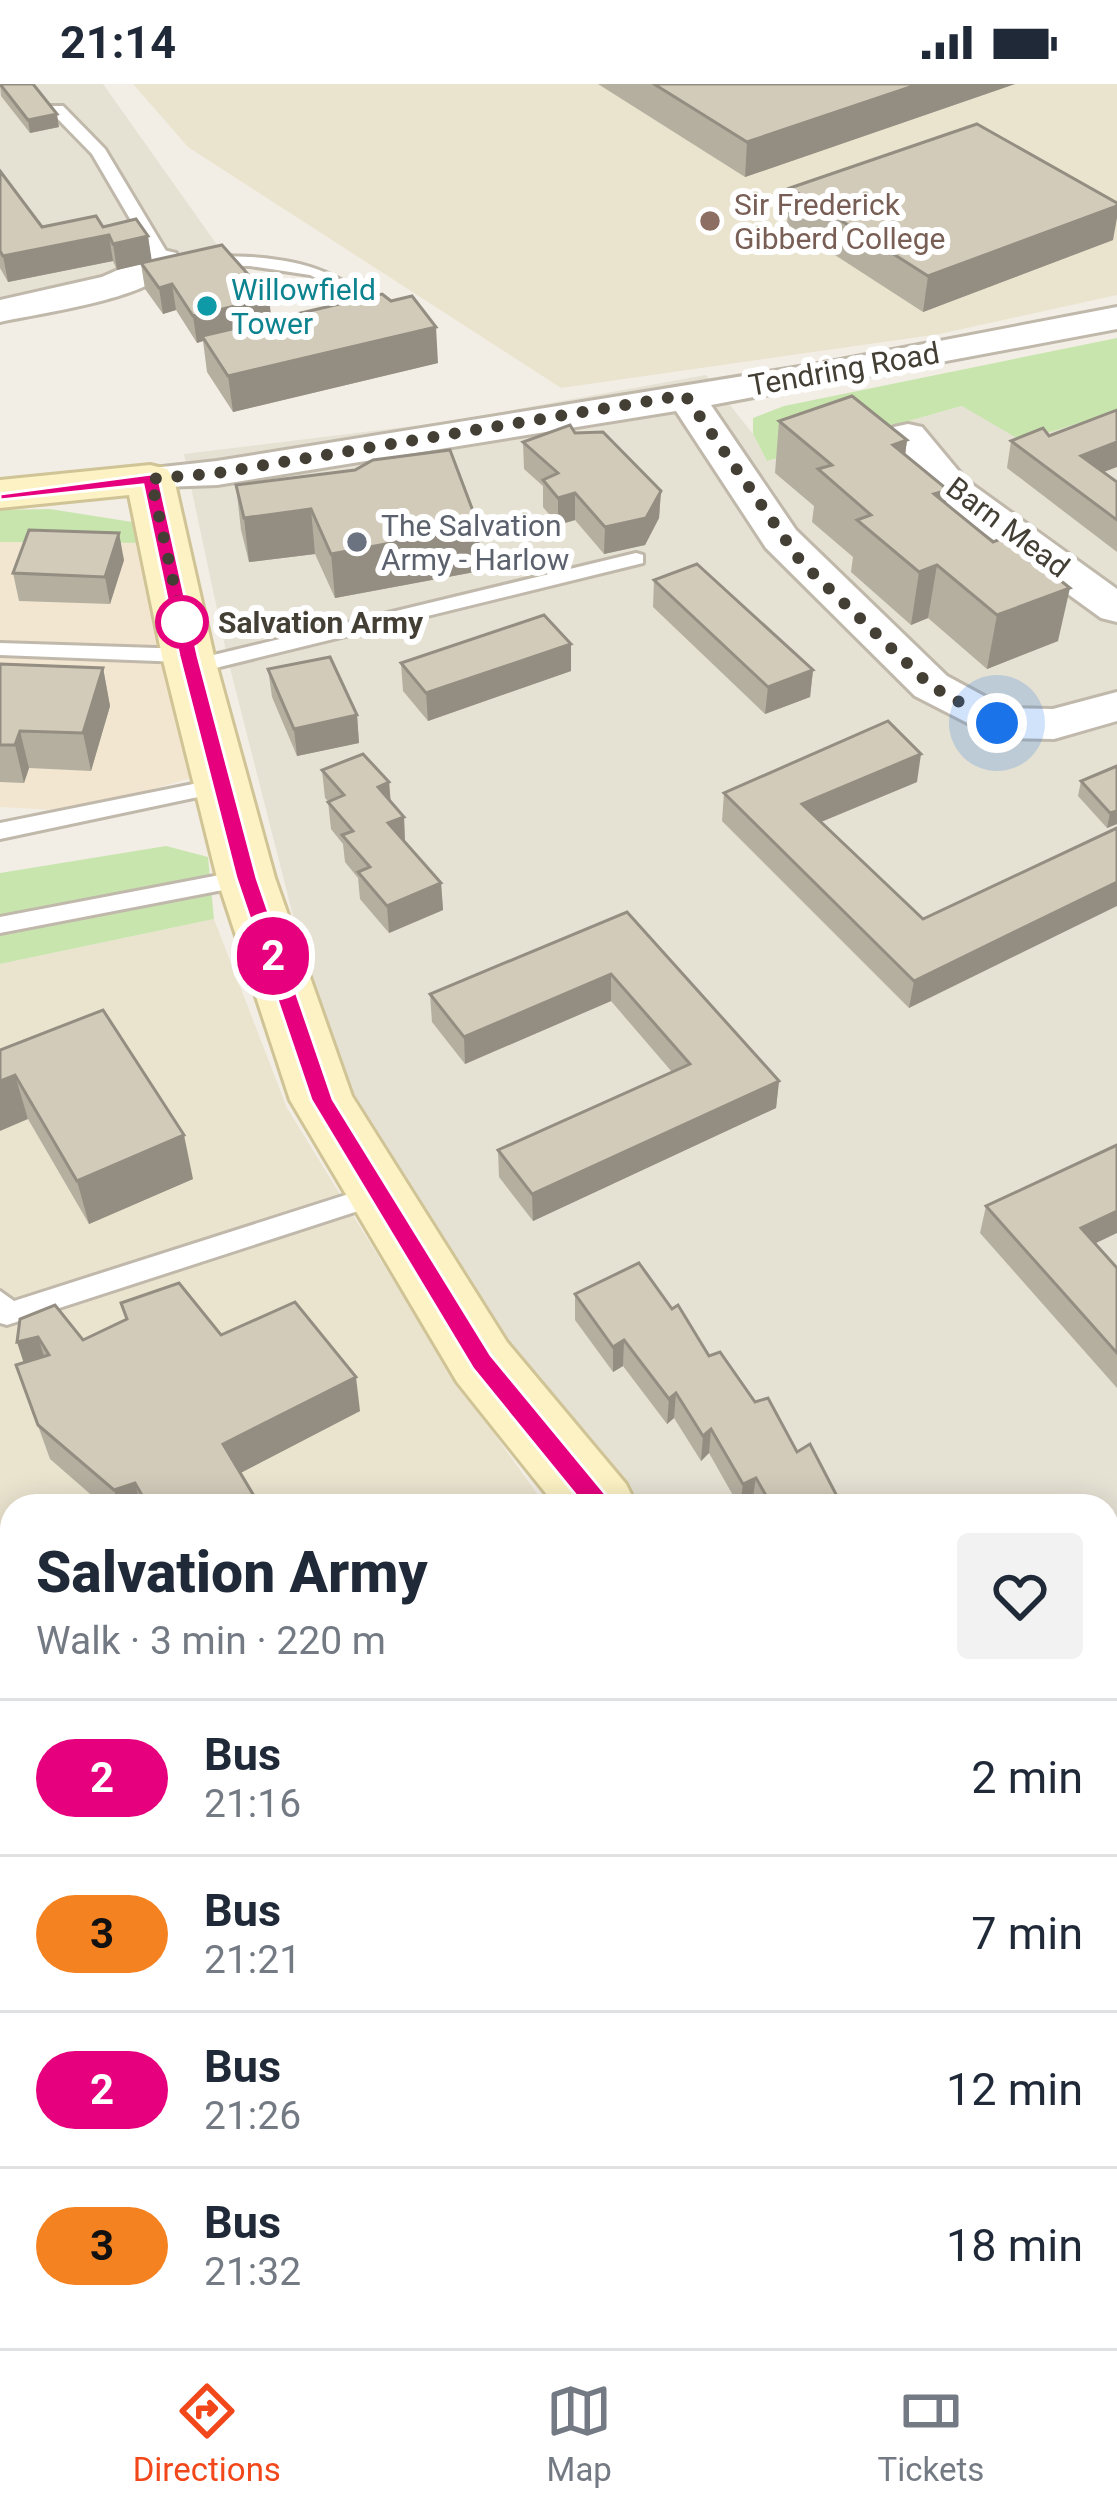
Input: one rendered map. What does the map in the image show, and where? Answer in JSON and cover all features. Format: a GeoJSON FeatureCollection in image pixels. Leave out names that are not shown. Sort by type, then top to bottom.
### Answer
{"type":"FeatureCollection","features":[{"type":"Feature","properties":{"kind":"street"},"geometry":{"type":"LineString","coordinates":[[0,311],[114,285],[163,261]]}},
{"type":"Feature","properties":{"kind":"street","name":"Tendring Road"},"geometry":{"type":"LineString","coordinates":[[0,494],[217,473],[830,374],[1117,318]]}},
{"type":"Feature","properties":{"kind":"street"},"geometry":{"type":"LineString","coordinates":[[685,395],[781,539],[931,686],[997,723],[1054,724],[1117,706]]}},
{"type":"Feature","properties":{"kind":"street","name":"Barn Mead"},"geometry":{"type":"LineString","coordinates":[[908,436],[951,489],[1117,609]]}},
{"type":"Feature","properties":{"kind":"street"},"geometry":{"type":"LineString","coordinates":[[151,479],[190,662],[247,878],[322,1100],[482,1362],[590,1494]]}},
{"type":"Feature","properties":{"kind":"lane"},"geometry":{"type":"LineString","coordinates":[[57,109],[99,152],[163,261],[247,262],[305,271],[334,280],[390,326]]}},
{"type":"Feature","properties":{"kind":"lane"},"geometry":{"type":"LineString","coordinates":[[0,649],[190,662],[636,560]]}},
{"type":"Feature","properties":{"kind":"lane"},"geometry":{"type":"LineString","coordinates":[[0,831],[223,785]]}},
{"type":"Feature","properties":{"kind":"lane"},"geometry":{"type":"LineString","coordinates":[[0,925],[247,878]]}},
{"type":"Feature","properties":{"kind":"lane"},"geometry":{"type":"LineString","coordinates":[[0,1302],[7,1313],[380,1194]]}},
{"type":"Feature","properties":{"kind":"shaded area"},"geometry":{"type":"Polygon","coordinates":[[[0,84],[103,84],[227,259],[0,321],[0,84]]]}},
{"type":"Feature","properties":{"kind":"shaded area","name":"Sir Frederick Gibberd College"},"geometry":{"type":"Polygon","coordinates":[[[133,84],[1117,84],[1117,295],[940,334],[561,388],[188,147],[133,84]]]}},
{"type":"Feature","properties":{"kind":"shaded area"},"geometry":{"type":"Polygon","coordinates":[[[706,375],[753,434],[767,461],[963,406],[1022,441],[1117,411],[1117,1494],[630,1494],[504,1351],[331,1065],[227,656],[184,454],[446,422],[706,375]]]}},
{"type":"Feature","properties":{"kind":"shaded area"},"geometry":{"type":"Polygon","coordinates":[[[0,542],[151,543],[198,776],[78,811],[0,807],[0,542]]]}},
{"type":"Feature","properties":{"kind":"shaded area"},"geometry":{"type":"Polygon","coordinates":[[[214,919],[287,1108],[447,1368],[537,1494],[0,1494],[0,964],[214,919]]]}},
{"type":"Feature","properties":{"kind":"green space"},"geometry":{"type":"Polygon","coordinates":[[[1117,338],[1117,411],[1022,441],[962,406],[767,461],[753,434],[753,418],[784,406],[1117,338]]]}},
{"type":"Feature","properties":{"kind":"green space"},"geometry":{"type":"Polygon","coordinates":[[[50,509],[145,524],[151,543],[0,542],[0,510],[50,509]]]}},
{"type":"Feature","properties":{"kind":"green space"},"geometry":{"type":"Polygon","coordinates":[[[166,846],[208,857],[214,919],[0,964],[0,873],[166,846]]]}},
{"type":"Feature","properties":{"kind":"building"},"geometry":{"type":"Polygon","coordinates":[[[0,84],[33,84],[57,114],[28,120],[0,84]]]}},
{"type":"Feature","properties":{"kind":"building"},"geometry":{"type":"Polygon","coordinates":[[[654,84],[919,84],[747,142],[654,84]]]}},
{"type":"Feature","properties":{"kind":"building"},"geometry":{"type":"Polygon","coordinates":[[[977,124],[1117,206],[928,276],[790,188],[977,124]]]}},
{"type":"Feature","properties":{"kind":"building"},"geometry":{"type":"Polygon","coordinates":[[[0,171],[42,227],[96,216],[103,227],[136,219],[148,236],[113,244],[109,235],[3,256],[0,171]]]}},
{"type":"Feature","properties":{"kind":"building"},"geometry":{"type":"Polygon","coordinates":[[[222,245],[269,298],[193,316],[172,284],[159,288],[141,263],[222,245]]]}},
{"type":"Feature","properties":{"kind":"building"},"geometry":{"type":"Polygon","coordinates":[[[382,294],[391,301],[412,296],[436,327],[228,376],[202,336],[382,294]]]}},
{"type":"Feature","properties":{"kind":"building"},"geometry":{"type":"Polygon","coordinates":[[[852,396],[907,440],[893,445],[948,490],[934,494],[993,542],[1006,537],[1070,588],[997,615],[937,565],[919,572],[857,520],[871,515],[818,469],[832,465],[779,421],[852,396]]]}},
{"type":"Feature","properties":{"kind":"building"},"geometry":{"type":"Polygon","coordinates":[[[1117,410],[1117,442],[1081,456],[1117,482],[1117,520],[1011,441],[1043,428],[1049,436],[1117,410]]]}},
{"type":"Feature","properties":{"kind":"building"},"geometry":{"type":"Polygon","coordinates":[[[570,425],[575,433],[603,432],[661,491],[646,518],[605,527],[575,493],[558,498],[543,480],[558,473],[523,442],[570,425]]]}},
{"type":"Feature","properties":{"kind":"building"},"geometry":{"type":"Polygon","coordinates":[[[450,450],[479,527],[331,554],[311,509],[244,518],[236,485],[355,470],[373,460],[450,450]]]}},
{"type":"Feature","properties":{"kind":"building"},"geometry":{"type":"Polygon","coordinates":[[[29,530],[119,533],[105,577],[13,573],[29,530]]]}},
{"type":"Feature","properties":{"kind":"building"},"geometry":{"type":"Polygon","coordinates":[[[697,564],[813,670],[768,687],[654,580],[697,564]]]}},
{"type":"Feature","properties":{"kind":"building"},"geometry":{"type":"Polygon","coordinates":[[[544,615],[571,644],[426,693],[401,663],[544,615]]]}},
{"type":"Feature","properties":{"kind":"building"},"geometry":{"type":"Polygon","coordinates":[[[330,657],[357,715],[294,729],[268,669],[330,657]]]}},
{"type":"Feature","properties":{"kind":"building"},"geometry":{"type":"Polygon","coordinates":[[[0,664],[103,668],[83,733],[20,731],[15,745],[0,745],[0,664]]]}},
{"type":"Feature","properties":{"kind":"building"},"geometry":{"type":"Polygon","coordinates":[[[888,721],[921,754],[802,804],[923,919],[1117,828],[1117,882],[914,981],[724,793],[888,721]]]}},
{"type":"Feature","properties":{"kind":"building"},"geometry":{"type":"Polygon","coordinates":[[[363,754],[389,782],[378,787],[404,817],[388,823],[441,883],[387,906],[358,872],[370,867],[342,835],[353,831],[328,802],[344,795],[322,770],[363,754]]]}},
{"type":"Feature","properties":{"kind":"building"},"geometry":{"type":"Polygon","coordinates":[[[1117,766],[1117,811],[1110,813],[1081,781],[1117,766]]]}},
{"type":"Feature","properties":{"kind":"building"},"geometry":{"type":"Polygon","coordinates":[[[627,912],[779,1081],[532,1194],[498,1150],[690,1064],[611,974],[464,1037],[430,994],[627,912]]]}},
{"type":"Feature","properties":{"kind":"building"},"geometry":{"type":"Polygon","coordinates":[[[103,1010],[184,1135],[77,1181],[15,1075],[0,1081],[0,1050],[103,1010]]]}},
{"type":"Feature","properties":{"kind":"building"},"geometry":{"type":"Polygon","coordinates":[[[1117,1145],[1117,1211],[1081,1228],[1117,1268],[1117,1353],[986,1206],[1117,1145]]]}},
{"type":"Feature","properties":{"kind":"building"},"geometry":{"type":"Polygon","coordinates":[[[639,1263],[672,1309],[678,1305],[709,1356],[720,1352],[755,1402],[768,1398],[797,1452],[810,1444],[836,1494],[765,1494],[756,1478],[743,1484],[711,1429],[703,1436],[676,1393],[669,1399],[624,1340],[613,1347],[575,1294],[639,1263]]]}},
{"type":"Feature","properties":{"kind":"building"},"geometry":{"type":"Polygon","coordinates":[[[179,1283],[221,1335],[295,1302],[356,1377],[223,1444],[253,1494],[141,1494],[135,1483],[114,1490],[38,1425],[16,1365],[49,1355],[38,1337],[17,1342],[20,1319],[55,1305],[83,1340],[127,1319],[121,1303],[179,1283]]]}},
{"type":"Feature","properties":{"kind":"bus line","name":"2"},"geometry":{"type":"LineString","coordinates":[[0,494],[151,479],[188,656],[247,878],[322,1100],[482,1362],[590,1494]]}},
{"type":"Feature","properties":{"kind":"place","name":"Sir Frederick Gibberd College"},"geometry":{"type":"Point","coordinates":[710,221]}},
{"type":"Feature","properties":{"kind":"place","name":"Willowfield Tower"},"geometry":{"type":"Point","coordinates":[207,306]}},
{"type":"Feature","properties":{"kind":"place","name":"The Salvation Army - Harlow"},"geometry":{"type":"Point","coordinates":[357,542]}},
{"type":"Feature","properties":{"kind":"place","name":"Salvation Army"},"geometry":{"type":"Point","coordinates":[182,622]}},
{"type":"Feature","properties":{"kind":"route"},"geometry":{"type":"LineString","coordinates":[[182,622],[151,479],[455,436],[685,395],[801,562],[931,686],[997,723]]}}]}
